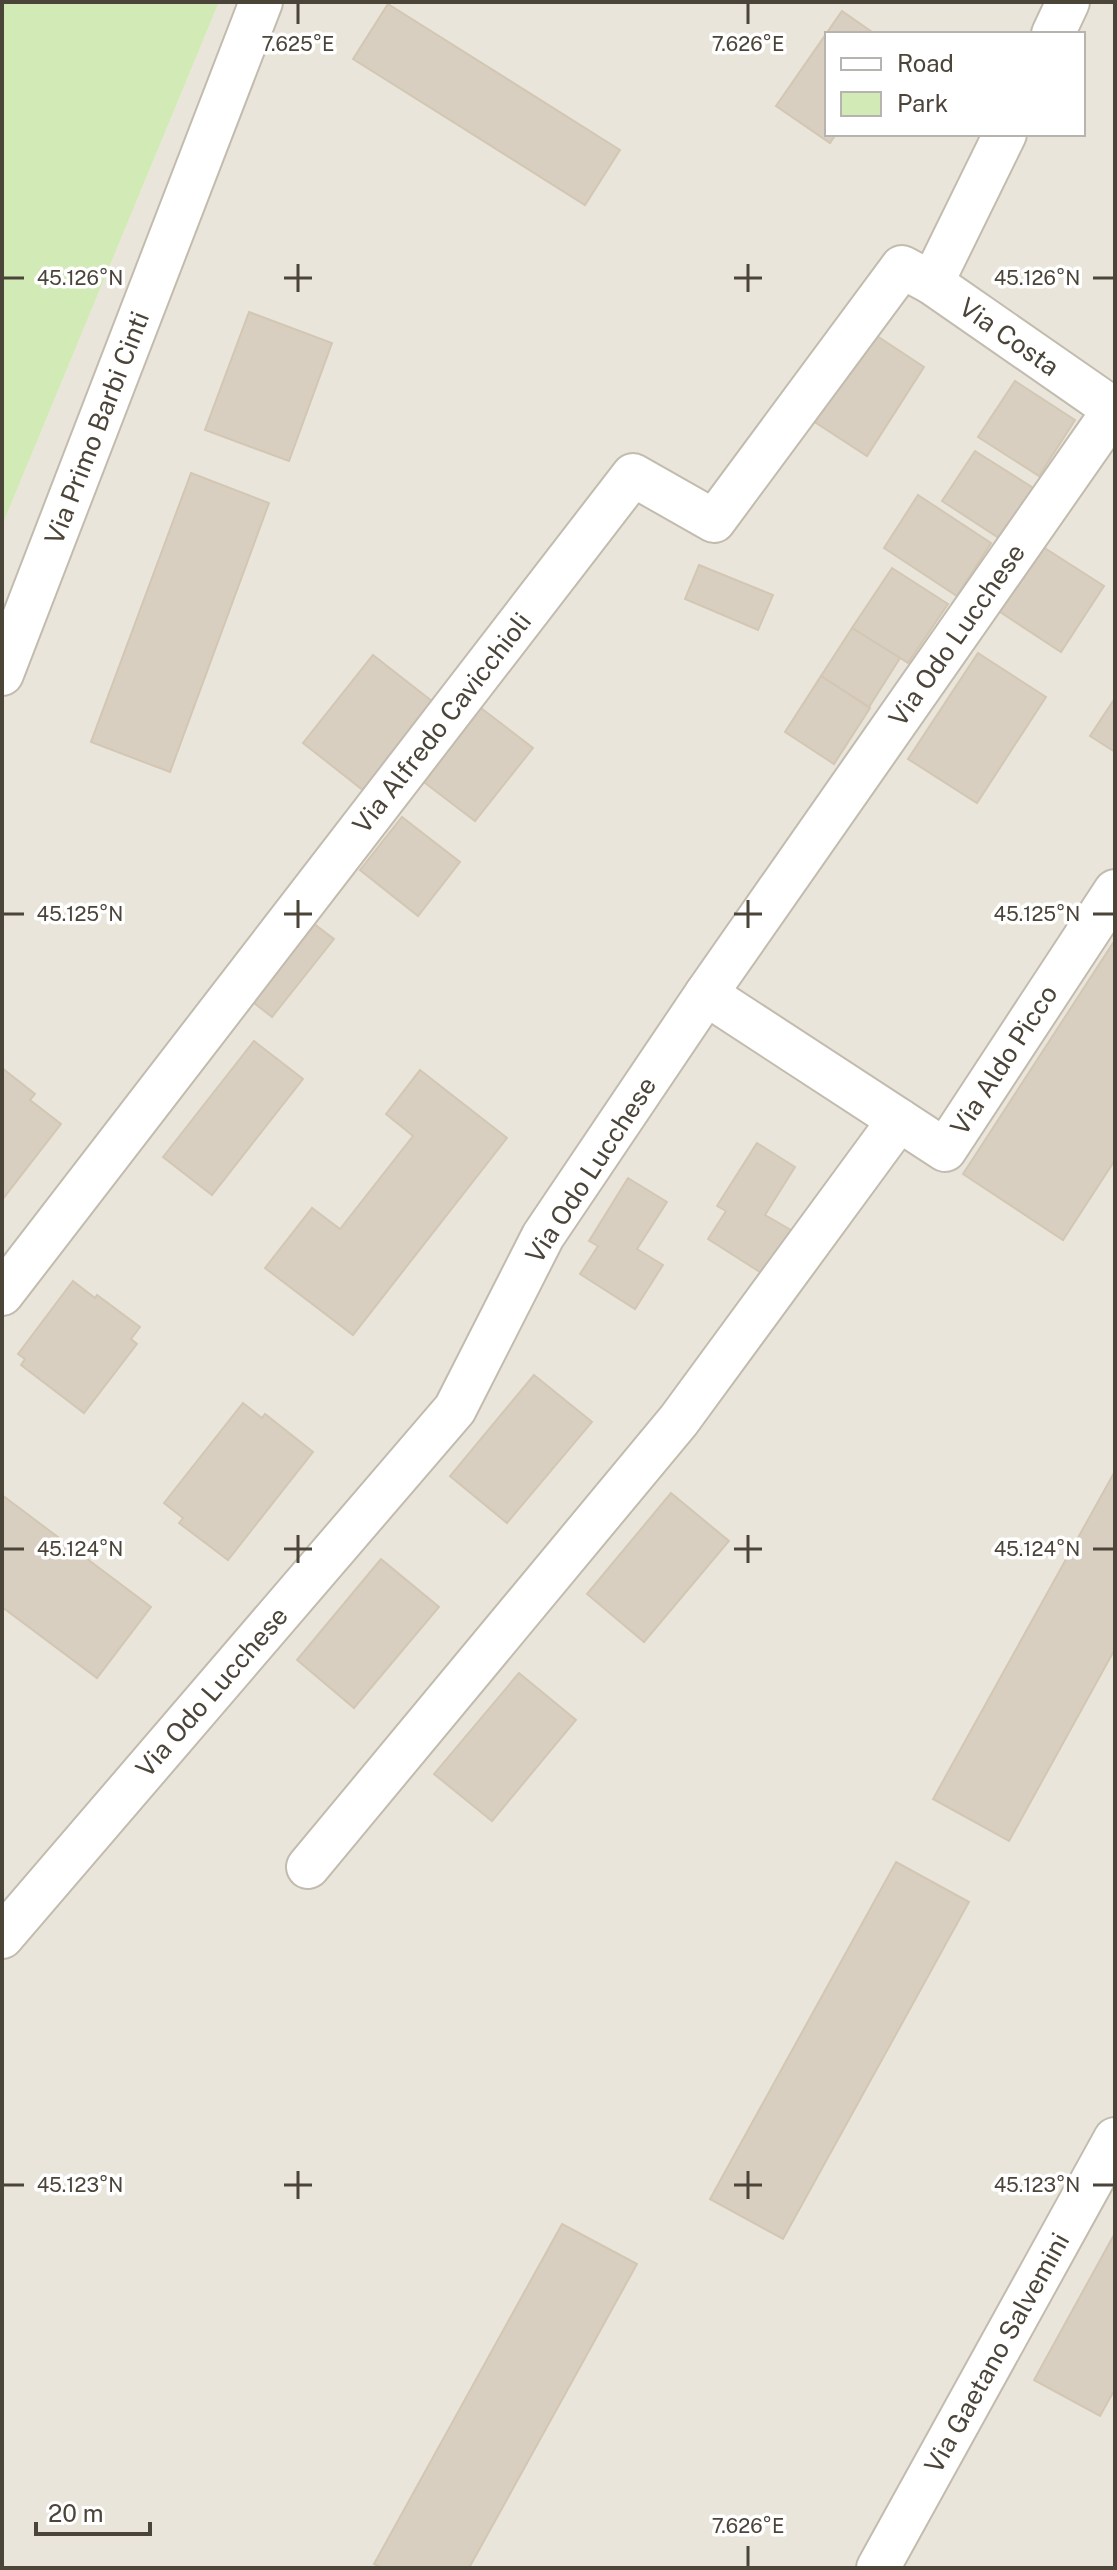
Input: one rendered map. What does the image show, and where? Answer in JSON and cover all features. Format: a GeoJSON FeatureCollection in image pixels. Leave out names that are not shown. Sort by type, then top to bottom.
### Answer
{"type":"FeatureCollection","features":[{"type":"Feature","properties":{"kind":"street","name":"Via Primo Barbi Cinti"},"geometry":{"type":"LineString","coordinates":[[2,674],[261,2]]}},
{"type":"Feature","properties":{"kind":"street"},"geometry":{"type":"LineString","coordinates":[[1054,32],[1068,2]]}},
{"type":"Feature","properties":{"kind":"street"},"geometry":{"type":"LineString","coordinates":[[917,275],[1004,136]]}},
{"type":"Feature","properties":{"kind":"street","name":"Via Costa"},"geometry":{"type":"LineString","coordinates":[[917,275],[1115,410]]}},
{"type":"Feature","properties":{"kind":"street","name":"Via Alfredo Cavicchioli"},"geometry":{"type":"LineString","coordinates":[[2,1294],[633,475],[714,521],[917,275]]}},
{"type":"Feature","properties":{"kind":"street","name":"Via Odo Lucchese"},"geometry":{"type":"LineString","coordinates":[[2,1937],[455,1409],[543,1236],[706,994],[1115,410]]}},
{"type":"Feature","properties":{"kind":"street","name":"Via Aldo Picco"},"geometry":{"type":"LineString","coordinates":[[706,994],[945,1150],[1115,891]]}},
{"type":"Feature","properties":{"kind":"street"},"geometry":{"type":"LineString","coordinates":[[308,1867],[679,1420],[899,1120]]}},
{"type":"Feature","properties":{"kind":"street","name":"Via Gaetano Salvemini"},"geometry":{"type":"LineString","coordinates":[[878,2568],[1115,2139]]}},
{"type":"Feature","properties":{"kind":"shaded area"},"geometry":{"type":"Polygon","coordinates":[[[219,2],[1115,2],[1115,2568],[2,2568],[2,526],[219,2]]]}},
{"type":"Feature","properties":{"kind":"green space"},"geometry":{"type":"Polygon","coordinates":[[[2,2],[219,2],[2,526],[2,2]]]}},
{"type":"Feature","properties":{"kind":"building"},"geometry":{"type":"Polygon","coordinates":[[[388,4],[620,150],[585,205],[353,59],[388,4]]]}},
{"type":"Feature","properties":{"kind":"building"},"geometry":{"type":"Polygon","coordinates":[[[842,11],[872,32],[827,32],[842,11]]]}},
{"type":"Feature","properties":{"kind":"building"},"geometry":{"type":"Polygon","coordinates":[[[825,35],[825,136],[835,136],[830,143],[776,106],[825,35]]]}},
{"type":"Feature","properties":{"kind":"building"},"geometry":{"type":"Polygon","coordinates":[[[249,312],[332,343],[289,461],[205,430],[249,312]]]}},
{"type":"Feature","properties":{"kind":"building"},"geometry":{"type":"Polygon","coordinates":[[[868,330],[924,367],[867,456],[810,419],[868,330]]]}},
{"type":"Feature","properties":{"kind":"building"},"geometry":{"type":"Polygon","coordinates":[[[1015,381],[1075,420],[1039,476],[978,437],[1015,381]]]}},
{"type":"Feature","properties":{"kind":"building"},"geometry":{"type":"Polygon","coordinates":[[[975,451],[1035,489],[1002,540],[942,501],[975,451]]]}},
{"type":"Feature","properties":{"kind":"building"},"geometry":{"type":"Polygon","coordinates":[[[191,473],[269,503],[170,772],[91,742],[191,473]]]}},
{"type":"Feature","properties":{"kind":"building"},"geometry":{"type":"Polygon","coordinates":[[[918,495],[991,543],[957,596],[884,548],[918,495]]]}},
{"type":"Feature","properties":{"kind":"building"},"geometry":{"type":"Polygon","coordinates":[[[1040,545],[1104,586],[1061,652],[997,610],[1040,545]]]}},
{"type":"Feature","properties":{"kind":"building"},"geometry":{"type":"Polygon","coordinates":[[[699,565],[773,595],[758,630],[685,599],[699,565]]]}},
{"type":"Feature","properties":{"kind":"building"},"geometry":{"type":"Polygon","coordinates":[[[892,568],[948,604],[908,663],[852,628],[892,568]]]}},
{"type":"Feature","properties":{"kind":"building"},"geometry":{"type":"Polygon","coordinates":[[[852,628],[900,658],[869,707],[821,676],[852,628]]]}},
{"type":"Feature","properties":{"kind":"building"},"geometry":{"type":"Polygon","coordinates":[[[978,653],[1046,697],[977,803],[908,759],[978,653]]]}},
{"type":"Feature","properties":{"kind":"building"},"geometry":{"type":"Polygon","coordinates":[[[373,655],[433,702],[364,791],[303,743],[373,655]]]}},
{"type":"Feature","properties":{"kind":"building"},"geometry":{"type":"Polygon","coordinates":[[[821,676],[870,708],[834,764],[785,732],[821,676]]]}},
{"type":"Feature","properties":{"kind":"building"},"geometry":{"type":"Polygon","coordinates":[[[1115,698],[1115,752],[1090,736],[1115,698]]]}},
{"type":"Feature","properties":{"kind":"building"},"geometry":{"type":"Polygon","coordinates":[[[477,705],[533,748],[475,821],[420,779],[477,705]]]}},
{"type":"Feature","properties":{"kind":"building"},"geometry":{"type":"Polygon","coordinates":[[[402,817],[460,862],[418,916],[360,870],[402,817]]]}},
{"type":"Feature","properties":{"kind":"building"},"geometry":{"type":"Polygon","coordinates":[[[301,914],[334,939],[272,1017],[240,992],[301,914]]]}},
{"type":"Feature","properties":{"kind":"building"},"geometry":{"type":"Polygon","coordinates":[[[1115,940],[1115,1160],[1063,1240],[963,1174],[1115,940]]]}},
{"type":"Feature","properties":{"kind":"building"},"geometry":{"type":"Polygon","coordinates":[[[254,1041],[303,1079],[212,1195],[163,1157],[254,1041]]]}},
{"type":"Feature","properties":{"kind":"building"},"geometry":{"type":"Polygon","coordinates":[[[2,1068],[35,1094],[30,1100],[61,1124],[2,1200],[2,1068]]]}},
{"type":"Feature","properties":{"kind":"building"},"geometry":{"type":"Polygon","coordinates":[[[420,1070],[507,1138],[353,1335],[265,1268],[312,1208],[340,1229],[413,1136],[386,1114],[420,1070]]]}},
{"type":"Feature","properties":{"kind":"building"},"geometry":{"type":"Polygon","coordinates":[[[757,1143],[795,1167],[765,1215],[791,1230],[763,1274],[708,1239],[726,1211],[717,1206],[757,1143]]]}},
{"type":"Feature","properties":{"kind":"building"},"geometry":{"type":"Polygon","coordinates":[[[628,1178],[667,1202],[637,1249],[663,1265],[635,1309],[580,1274],[598,1246],[589,1241],[628,1178]]]}},
{"type":"Feature","properties":{"kind":"building"},"geometry":{"type":"Polygon","coordinates":[[[73,1281],[140,1327],[131,1339],[137,1344],[84,1413],[21,1365],[25,1359],[18,1354],[73,1281]]]}},
{"type":"Feature","properties":{"kind":"building"},"geometry":{"type":"Polygon","coordinates":[[[534,1375],[592,1422],[507,1523],[450,1476],[534,1375]]]}},
{"type":"Feature","properties":{"kind":"building"},"geometry":{"type":"Polygon","coordinates":[[[243,1403],[262,1418],[265,1414],[313,1452],[228,1560],[179,1523],[183,1518],[164,1503],[243,1403]]]}},
{"type":"Feature","properties":{"kind":"building"},"geometry":{"type":"Polygon","coordinates":[[[1115,1471],[1115,1649],[1009,1841],[933,1799],[1115,1471]]]}},
{"type":"Feature","properties":{"kind":"building"},"geometry":{"type":"Polygon","coordinates":[[[671,1493],[729,1541],[644,1642],[587,1594],[671,1493]]]}},
{"type":"Feature","properties":{"kind":"building"},"geometry":{"type":"Polygon","coordinates":[[[2,1495],[151,1607],[97,1678],[2,1607],[2,1495]]]}},
{"type":"Feature","properties":{"kind":"building"},"geometry":{"type":"Polygon","coordinates":[[[381,1559],[439,1607],[354,1708],[297,1660],[381,1559]]]}},
{"type":"Feature","properties":{"kind":"building"},"geometry":{"type":"Polygon","coordinates":[[[519,1673],[576,1720],[492,1821],[434,1774],[519,1673]]]}},
{"type":"Feature","properties":{"kind":"building"},"geometry":{"type":"Polygon","coordinates":[[[896,1862],[969,1902],[783,2239],[710,2199],[896,1862]]]}},
{"type":"Feature","properties":{"kind":"building"},"geometry":{"type":"Polygon","coordinates":[[[562,2224],[637,2264],[469,2568],[382,2568],[374,2564],[562,2224]]]}},
{"type":"Feature","properties":{"kind":"building"},"geometry":{"type":"Polygon","coordinates":[[[1115,2233],[1115,2389],[1100,2416],[1034,2380],[1115,2233]]]}}]}
